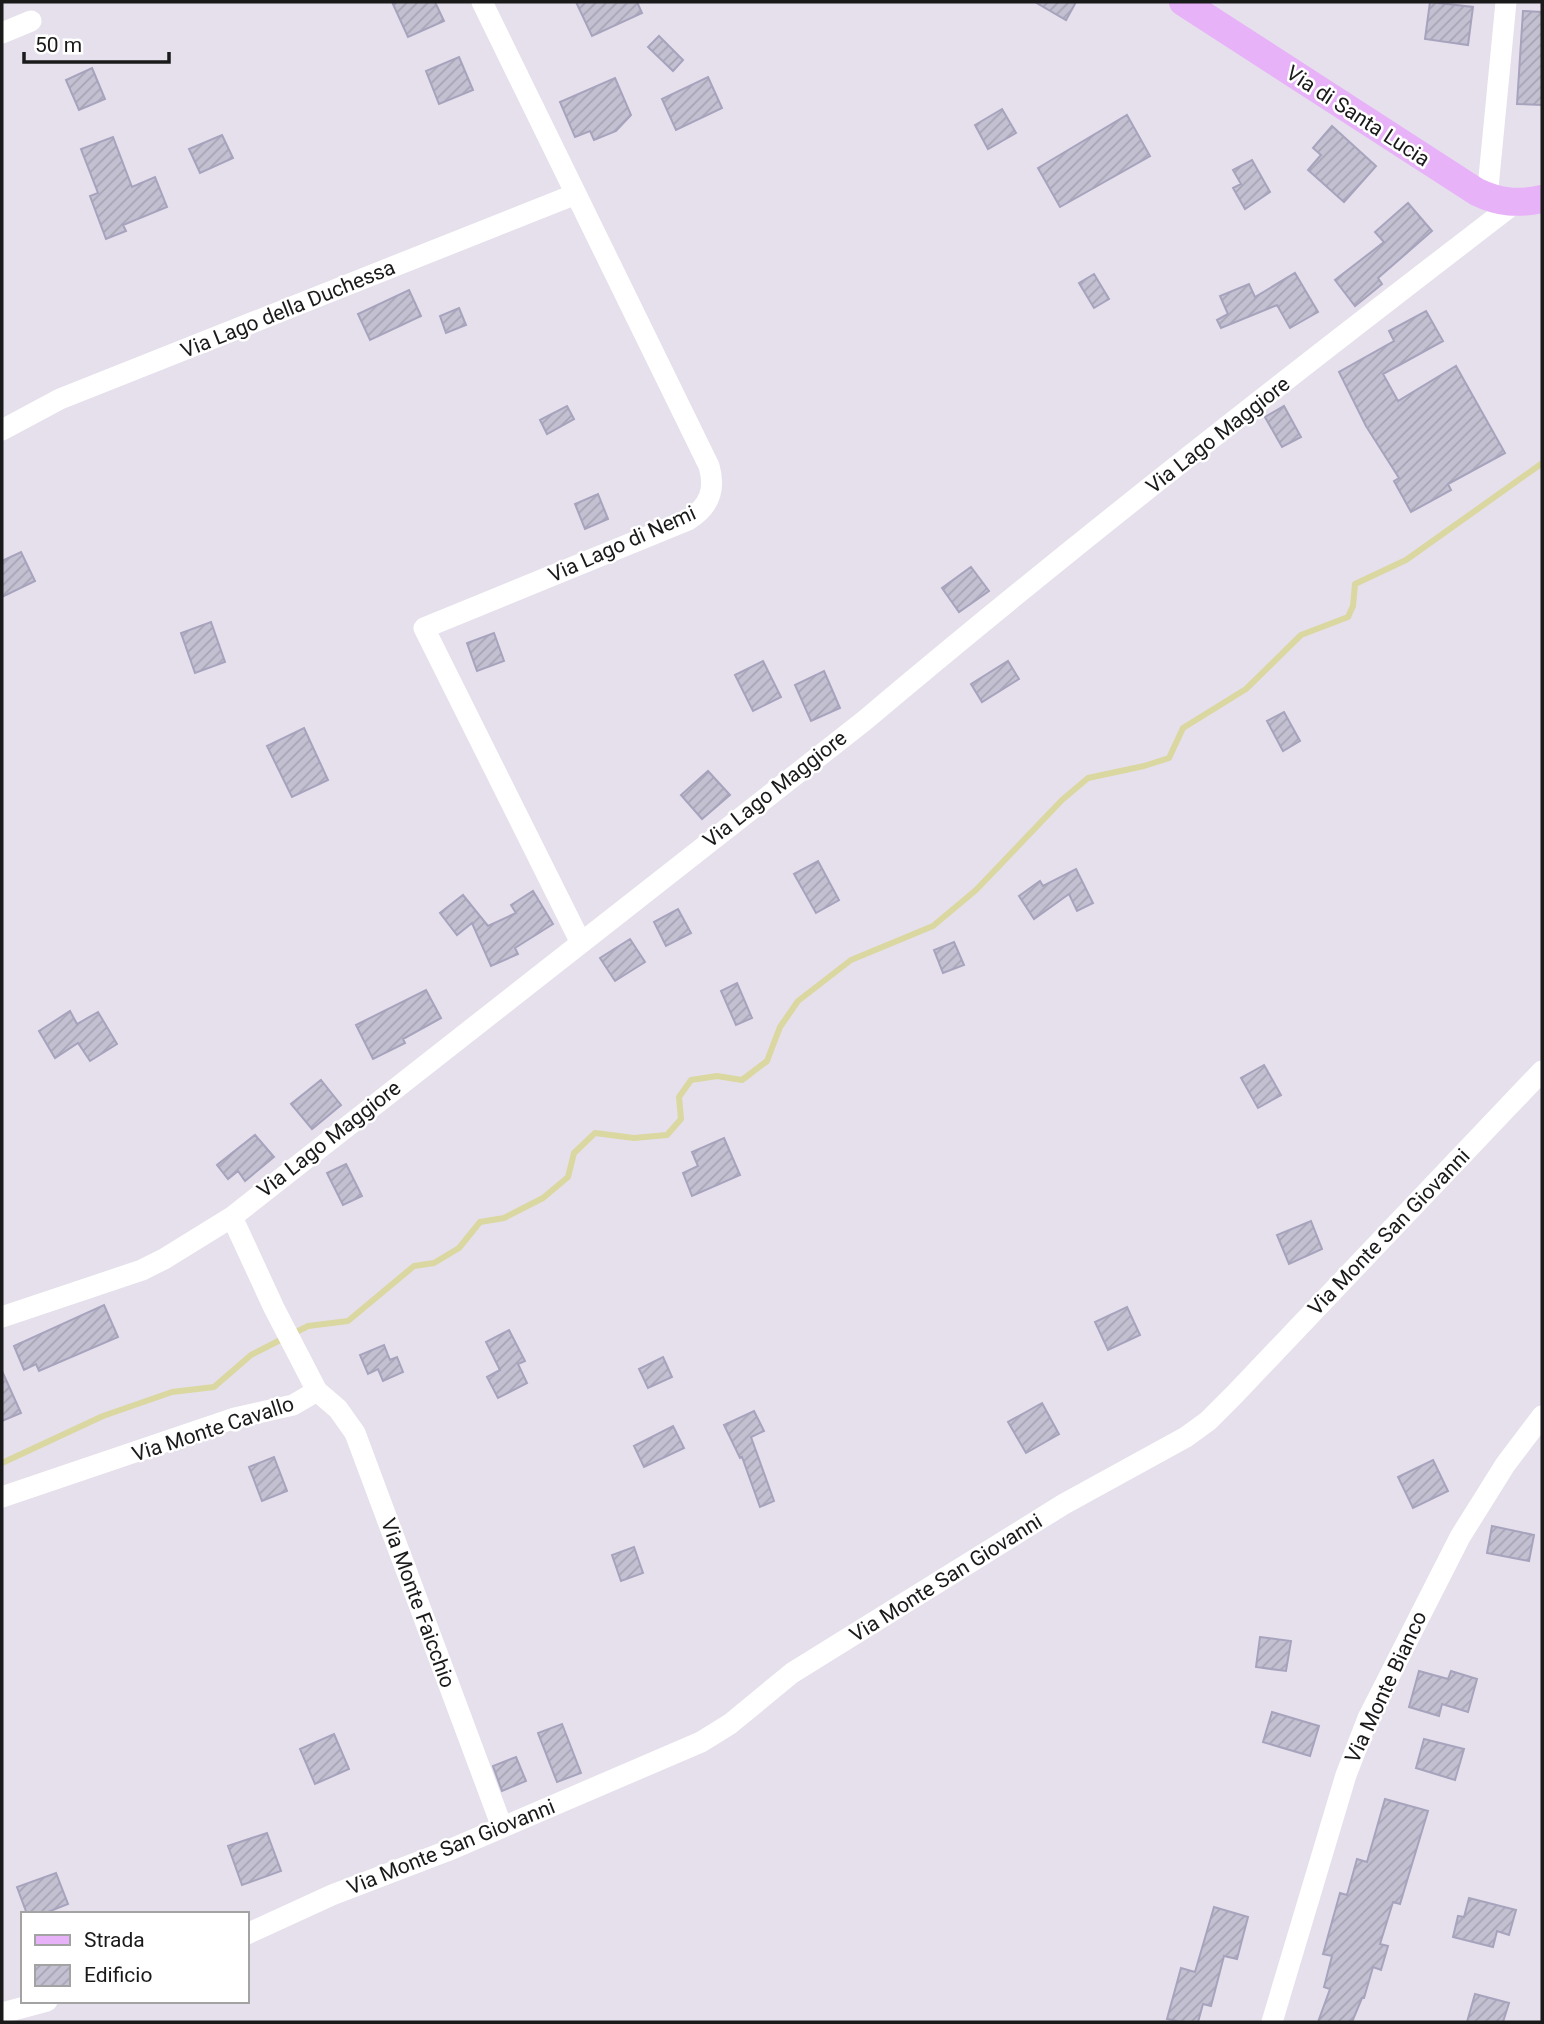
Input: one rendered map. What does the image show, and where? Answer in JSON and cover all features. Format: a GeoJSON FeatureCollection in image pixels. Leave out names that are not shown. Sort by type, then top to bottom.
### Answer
{"type":"FeatureCollection","features":[{"type":"Feature","properties":{"kind":"street","name":"Via Lago di Nemi"},"geometry":{"type":"LineString","coordinates":[[482,2],[713,478],[710,498],[704,507],[688,520],[424,628],[580,941]]}},
{"type":"Feature","properties":{"kind":"street","name":"Via di Santa Lucia"},"geometry":{"type":"LineString","coordinates":[[1183,2],[1488,198],[1529,201]]}},
{"type":"Feature","properties":{"kind":"street"},"geometry":{"type":"LineString","coordinates":[[1488,198],[1506,2]]}},
{"type":"Feature","properties":{"kind":"street"},"geometry":{"type":"LineString","coordinates":[[2,33],[31,21]]}},
{"type":"Feature","properties":{"kind":"street","name":"Via Lago della Duchessa"},"geometry":{"type":"LineString","coordinates":[[2,430],[60,399],[576,194]]}},
{"type":"Feature","properties":{"kind":"street","name":"Via Lago Maggiore"},"geometry":{"type":"LineString","coordinates":[[2,1317],[142,1270],[232,1217],[580,941],[864,721],[1262,400],[1529,201]]}},
{"type":"Feature","properties":{"kind":"street","name":"Via Monte San Giovanni"},"geometry":{"type":"LineString","coordinates":[[248,1934],[332,1895],[447,1851],[701,1742],[741,1715],[792,1673],[1064,1504],[1193,1432],[1235,1394],[1542,1071]]}},
{"type":"Feature","properties":{"kind":"street","name":"Via Monte Cavallo"},"geometry":{"type":"LineString","coordinates":[[2,1497],[235,1418],[284,1408],[317,1391],[274,1308],[232,1217]]}},
{"type":"Feature","properties":{"kind":"street","name":"Via Monte Faicchio"},"geometry":{"type":"LineString","coordinates":[[317,1391],[344,1416],[355,1433],[502,1827]]}},
{"type":"Feature","properties":{"kind":"street","name":"Via Monte Bianco"},"geometry":{"type":"LineString","coordinates":[[1272,2022],[1346,1775],[1368,1718],[1460,1537],[1505,1465],[1542,1416]]}},
{"type":"Feature","properties":{"kind":"street"},"geometry":{"type":"LineString","coordinates":[[2,2013],[40,2003]]}},
{"type":"Feature","properties":{"kind":"building"},"geometry":{"type":"Polygon","coordinates":[[[392,2],[435,2],[444,21],[408,37],[392,2]]]}},
{"type":"Feature","properties":{"kind":"building"},"geometry":{"type":"Polygon","coordinates":[[[576,2],[637,2],[642,13],[592,36],[576,2]]]}},
{"type":"Feature","properties":{"kind":"building"},"geometry":{"type":"Polygon","coordinates":[[[1035,2],[1076,2],[1066,20],[1035,2]]]}},
{"type":"Feature","properties":{"kind":"building"},"geometry":{"type":"Polygon","coordinates":[[[1430,2],[1473,7],[1468,45],[1425,39],[1430,2]]]}},
{"type":"Feature","properties":{"kind":"building"},"geometry":{"type":"Polygon","coordinates":[[[1523,11],[1542,12],[1542,105],[1517,104],[1523,11]]]}},
{"type":"Feature","properties":{"kind":"building"},"geometry":{"type":"Polygon","coordinates":[[[659,36],[683,60],[673,71],[648,47],[659,36]]]}},
{"type":"Feature","properties":{"kind":"building"},"geometry":{"type":"Polygon","coordinates":[[[459,57],[473,90],[439,104],[426,71],[459,57]]]}},
{"type":"Feature","properties":{"kind":"building"},"geometry":{"type":"Polygon","coordinates":[[[92,68],[105,99],[79,110],[66,80],[92,68]]]}},
{"type":"Feature","properties":{"kind":"building"},"geometry":{"type":"Polygon","coordinates":[[[708,77],[722,108],[676,130],[662,99],[708,77]]]}},
{"type":"Feature","properties":{"kind":"building"},"geometry":{"type":"Polygon","coordinates":[[[615,78],[631,115],[616,131],[594,140],[590,131],[575,137],[560,102],[615,78]]]}},
{"type":"Feature","properties":{"kind":"building"},"geometry":{"type":"Polygon","coordinates":[[[1002,109],[1016,133],[988,149],[975,125],[1002,109]]]}},
{"type":"Feature","properties":{"kind":"building"},"geometry":{"type":"Polygon","coordinates":[[[1127,115],[1150,156],[1060,207],[1038,168],[1127,115]]]}},
{"type":"Feature","properties":{"kind":"building"},"geometry":{"type":"Polygon","coordinates":[[[1332,126],[1376,166],[1344,202],[1308,170],[1321,155],[1313,148],[1332,126]]]}},
{"type":"Feature","properties":{"kind":"building"},"geometry":{"type":"Polygon","coordinates":[[[222,135],[233,158],[200,173],[189,149],[222,135]]]}},
{"type":"Feature","properties":{"kind":"building"},"geometry":{"type":"Polygon","coordinates":[[[113,137],[132,187],[155,177],[167,207],[123,225],[126,231],[106,239],[90,196],[98,193],[81,149],[113,137]]]}},
{"type":"Feature","properties":{"kind":"building"},"geometry":{"type":"Polygon","coordinates":[[[1252,160],[1270,192],[1245,209],[1233,188],[1241,184],[1233,170],[1252,160]]]}},
{"type":"Feature","properties":{"kind":"building"},"geometry":{"type":"Polygon","coordinates":[[[1408,203],[1432,231],[1378,278],[1382,284],[1355,306],[1335,280],[1384,242],[1375,232],[1408,203]]]}},
{"type":"Feature","properties":{"kind":"building"},"geometry":{"type":"Polygon","coordinates":[[[1295,273],[1318,312],[1290,328],[1277,305],[1221,328],[1217,320],[1228,314],[1220,296],[1249,284],[1255,297],[1295,273]]]}},
{"type":"Feature","properties":{"kind":"building"},"geometry":{"type":"Polygon","coordinates":[[[1094,274],[1109,299],[1094,308],[1079,283],[1094,274]]]}},
{"type":"Feature","properties":{"kind":"building"},"geometry":{"type":"Polygon","coordinates":[[[409,290],[421,316],[370,340],[358,314],[409,290]]]}},
{"type":"Feature","properties":{"kind":"building"},"geometry":{"type":"Polygon","coordinates":[[[459,308],[466,325],[446,333],[440,316],[459,308]]]}},
{"type":"Feature","properties":{"kind":"building"},"geometry":{"type":"Polygon","coordinates":[[[1426,311],[1443,341],[1383,374],[1398,401],[1456,366],[1505,453],[1448,484],[1451,490],[1411,512],[1394,481],[1399,478],[1366,426],[1339,372],[1394,341],[1389,331],[1426,311]]]}},
{"type":"Feature","properties":{"kind":"building"},"geometry":{"type":"Polygon","coordinates":[[[567,406],[574,419],[547,434],[540,420],[567,406]]]}},
{"type":"Feature","properties":{"kind":"building"},"geometry":{"type":"Polygon","coordinates":[[[1284,406],[1301,437],[1282,447],[1265,417],[1284,406]]]}},
{"type":"Feature","properties":{"kind":"building"},"geometry":{"type":"Polygon","coordinates":[[[598,494],[608,519],[585,529],[575,504],[598,494]]]}},
{"type":"Feature","properties":{"kind":"building"},"geometry":{"type":"Polygon","coordinates":[[[21,552],[35,581],[2,597],[2,561],[21,552]]]}},
{"type":"Feature","properties":{"kind":"building"},"geometry":{"type":"Polygon","coordinates":[[[971,567],[989,591],[959,612],[942,588],[971,567]]]}},
{"type":"Feature","properties":{"kind":"building"},"geometry":{"type":"Polygon","coordinates":[[[211,622],[225,662],[195,673],[181,633],[211,622]]]}},
{"type":"Feature","properties":{"kind":"building"},"geometry":{"type":"Polygon","coordinates":[[[494,633],[504,661],[477,671],[467,643],[494,633]]]}},
{"type":"Feature","properties":{"kind":"building"},"geometry":{"type":"Polygon","coordinates":[[[763,661],[781,697],[753,711],[735,675],[763,661]]]}},
{"type":"Feature","properties":{"kind":"building"},"geometry":{"type":"Polygon","coordinates":[[[1008,661],[1019,679],[982,702],[971,684],[1008,661]]]}},
{"type":"Feature","properties":{"kind":"building"},"geometry":{"type":"Polygon","coordinates":[[[824,671],[840,708],[811,721],[795,685],[824,671]]]}},
{"type":"Feature","properties":{"kind":"building"},"geometry":{"type":"Polygon","coordinates":[[[1284,712],[1300,741],[1283,751],[1267,721],[1284,712]]]}},
{"type":"Feature","properties":{"kind":"building"},"geometry":{"type":"Polygon","coordinates":[[[304,728],[328,780],[292,797],[267,746],[304,728]]]}},
{"type":"Feature","properties":{"kind":"building"},"geometry":{"type":"Polygon","coordinates":[[[708,771],[730,795],[702,819],[681,795],[708,771]]]}},
{"type":"Feature","properties":{"kind":"building"},"geometry":{"type":"Polygon","coordinates":[[[818,861],[839,900],[816,913],[794,874],[818,861]]]}},
{"type":"Feature","properties":{"kind":"building"},"geometry":{"type":"Polygon","coordinates":[[[1076,869],[1093,903],[1077,911],[1069,894],[1034,919],[1019,896],[1040,881],[1043,886],[1076,869]]]}},
{"type":"Feature","properties":{"kind":"building"},"geometry":{"type":"Polygon","coordinates":[[[533,891],[553,924],[515,948],[518,954],[491,966],[472,923],[457,935],[440,913],[463,895],[488,926],[516,913],[511,905],[533,891]]]}},
{"type":"Feature","properties":{"kind":"building"},"geometry":{"type":"Polygon","coordinates":[[[678,909],[691,933],[666,946],[654,922],[678,909]]]}},
{"type":"Feature","properties":{"kind":"building"},"geometry":{"type":"Polygon","coordinates":[[[630,939],[645,962],[615,981],[600,958],[630,939]]]}},
{"type":"Feature","properties":{"kind":"building"},"geometry":{"type":"Polygon","coordinates":[[[954,942],[964,965],[943,973],[934,950],[954,942]]]}},
{"type":"Feature","properties":{"kind":"building"},"geometry":{"type":"Polygon","coordinates":[[[737,983],[752,1018],[736,1025],[721,991],[737,983]]]}},
{"type":"Feature","properties":{"kind":"building"},"geometry":{"type":"Polygon","coordinates":[[[426,990],[441,1018],[403,1039],[405,1043],[373,1059],[356,1025],[426,990]]]}},
{"type":"Feature","properties":{"kind":"building"},"geometry":{"type":"Polygon","coordinates":[[[70,1011],[77,1024],[98,1012],[117,1044],[90,1061],[78,1043],[55,1058],[39,1031],[70,1011]]]}},
{"type":"Feature","properties":{"kind":"building"},"geometry":{"type":"Polygon","coordinates":[[[1264,1065],[1281,1095],[1258,1108],[1241,1078],[1264,1065]]]}},
{"type":"Feature","properties":{"kind":"building"},"geometry":{"type":"Polygon","coordinates":[[[321,1080],[341,1105],[312,1129],[291,1104],[321,1080]]]}},
{"type":"Feature","properties":{"kind":"building"},"geometry":{"type":"Polygon","coordinates":[[[255,1135],[274,1157],[245,1181],[238,1171],[228,1179],[217,1165],[255,1135]]]}},
{"type":"Feature","properties":{"kind":"building"},"geometry":{"type":"Polygon","coordinates":[[[724,1138],[740,1175],[692,1196],[683,1173],[698,1166],[692,1152],[724,1138]]]}},
{"type":"Feature","properties":{"kind":"building"},"geometry":{"type":"Polygon","coordinates":[[[346,1164],[362,1196],[343,1205],[327,1173],[346,1164]]]}},
{"type":"Feature","properties":{"kind":"building"},"geometry":{"type":"Polygon","coordinates":[[[1311,1221],[1322,1249],[1289,1264],[1277,1235],[1311,1221]]]}},
{"type":"Feature","properties":{"kind":"building"},"geometry":{"type":"Polygon","coordinates":[[[104,1305],[118,1337],[39,1371],[36,1364],[24,1370],[14,1346],[104,1305]]]}},
{"type":"Feature","properties":{"kind":"building"},"geometry":{"type":"Polygon","coordinates":[[[1127,1307],[1140,1335],[1108,1350],[1095,1322],[1127,1307]]]}},
{"type":"Feature","properties":{"kind":"building"},"geometry":{"type":"Polygon","coordinates":[[[509,1330],[525,1361],[518,1364],[527,1383],[498,1398],[487,1377],[500,1370],[486,1342],[509,1330]]]}},
{"type":"Feature","properties":{"kind":"building"},"geometry":{"type":"Polygon","coordinates":[[[384,1345],[390,1360],[397,1357],[403,1372],[383,1381],[378,1369],[368,1374],[360,1355],[384,1345]]]}},
{"type":"Feature","properties":{"kind":"building"},"geometry":{"type":"Polygon","coordinates":[[[663,1357],[672,1377],[648,1388],[639,1369],[663,1357]]]}},
{"type":"Feature","properties":{"kind":"building"},"geometry":{"type":"Polygon","coordinates":[[[2,1371],[21,1413],[2,1421],[2,1371]]]}},
{"type":"Feature","properties":{"kind":"building"},"geometry":{"type":"Polygon","coordinates":[[[1042,1403],[1059,1434],[1026,1453],[1008,1422],[1042,1403]]]}},
{"type":"Feature","properties":{"kind":"building"},"geometry":{"type":"Polygon","coordinates":[[[754,1411],[764,1431],[751,1437],[774,1501],[760,1507],[742,1457],[740,1458],[724,1425],[754,1411]]]}},
{"type":"Feature","properties":{"kind":"building"},"geometry":{"type":"Polygon","coordinates":[[[673,1426],[684,1448],[644,1467],[634,1446],[673,1426]]]}},
{"type":"Feature","properties":{"kind":"building"},"geometry":{"type":"Polygon","coordinates":[[[274,1457],[287,1491],[262,1501],[249,1467],[274,1457]]]}},
{"type":"Feature","properties":{"kind":"building"},"geometry":{"type":"Polygon","coordinates":[[[1433,1460],[1448,1491],[1413,1508],[1398,1477],[1433,1460]]]}},
{"type":"Feature","properties":{"kind":"building"},"geometry":{"type":"Polygon","coordinates":[[[1492,1526],[1534,1535],[1529,1561],[1487,1553],[1492,1526]]]}},
{"type":"Feature","properties":{"kind":"building"},"geometry":{"type":"Polygon","coordinates":[[[634,1547],[643,1573],[621,1581],[612,1555],[634,1547]]]}},
{"type":"Feature","properties":{"kind":"building"},"geometry":{"type":"Polygon","coordinates":[[[1260,1637],[1291,1641],[1286,1671],[1256,1667],[1260,1637]]]}},
{"type":"Feature","properties":{"kind":"building"},"geometry":{"type":"Polygon","coordinates":[[[1419,1671],[1448,1679],[1451,1671],[1477,1679],[1468,1712],[1442,1704],[1439,1716],[1409,1707],[1419,1671]]]}},
{"type":"Feature","properties":{"kind":"building"},"geometry":{"type":"Polygon","coordinates":[[[1272,1712],[1319,1726],[1310,1756],[1263,1742],[1272,1712]]]}},
{"type":"Feature","properties":{"kind":"building"},"geometry":{"type":"Polygon","coordinates":[[[562,1724],[581,1773],[557,1782],[538,1733],[562,1724]]]}},
{"type":"Feature","properties":{"kind":"building"},"geometry":{"type":"Polygon","coordinates":[[[334,1734],[349,1769],[315,1784],[300,1749],[334,1734]]]}},
{"type":"Feature","properties":{"kind":"building"},"geometry":{"type":"Polygon","coordinates":[[[1424,1739],[1464,1749],[1455,1780],[1416,1768],[1424,1739]]]}},
{"type":"Feature","properties":{"kind":"building"},"geometry":{"type":"Polygon","coordinates":[[[516,1757],[526,1781],[502,1791],[493,1766],[516,1757]]]}},
{"type":"Feature","properties":{"kind":"building"},"geometry":{"type":"Polygon","coordinates":[[[1385,1799],[1428,1811],[1400,1904],[1393,1902],[1380,1944],[1388,1946],[1381,1970],[1373,1967],[1364,1998],[1352,2022],[1318,2022],[1330,1989],[1324,1987],[1332,1956],[1323,1954],[1340,1893],[1347,1895],[1357,1859],[1367,1862],[1385,1799]]]}},
{"type":"Feature","properties":{"kind":"building"},"geometry":{"type":"Polygon","coordinates":[[[267,1833],[281,1871],[242,1885],[228,1846],[267,1833]]]}},
{"type":"Feature","properties":{"kind":"building"},"geometry":{"type":"Polygon","coordinates":[[[56,1873],[68,1904],[48,1912],[26,1912],[17,1887],[56,1873]]]}},
{"type":"Feature","properties":{"kind":"building"},"geometry":{"type":"Polygon","coordinates":[[[1469,1898],[1516,1910],[1509,1935],[1497,1931],[1493,1947],[1453,1937],[1458,1916],[1464,1917],[1469,1898]]]}},
{"type":"Feature","properties":{"kind":"building"},"geometry":{"type":"Polygon","coordinates":[[[1214,1907],[1248,1917],[1237,1959],[1224,1956],[1211,2006],[1203,2004],[1198,2022],[1167,2019],[1181,1968],[1195,1972],[1214,1907]]]}},
{"type":"Feature","properties":{"kind":"building"},"geometry":{"type":"Polygon","coordinates":[[[1475,1994],[1509,2003],[1503,2022],[1467,2022],[1475,1994]]]}},
{"type":"Feature","properties":{"kind":"waterway"},"geometry":{"type":"LineString","coordinates":[[2,1463],[103,1416],[172,1392],[214,1387],[251,1355],[308,1326],[348,1321],[414,1266],[434,1263],[459,1248],[480,1222],[504,1218],[543,1198],[568,1177],[574,1153],[595,1133],[634,1138],[667,1135],[681,1119],[679,1097],[691,1080],[717,1076],[742,1080],[767,1061],[780,1027],[798,1001],[851,960],[933,926],[976,890],[1062,800],[1088,778],[1169,758],[1183,728],[1246,689],[1301,635],[1348,617],[1353,606],[1355,584],[1406,560],[1541,464]]}}]}
